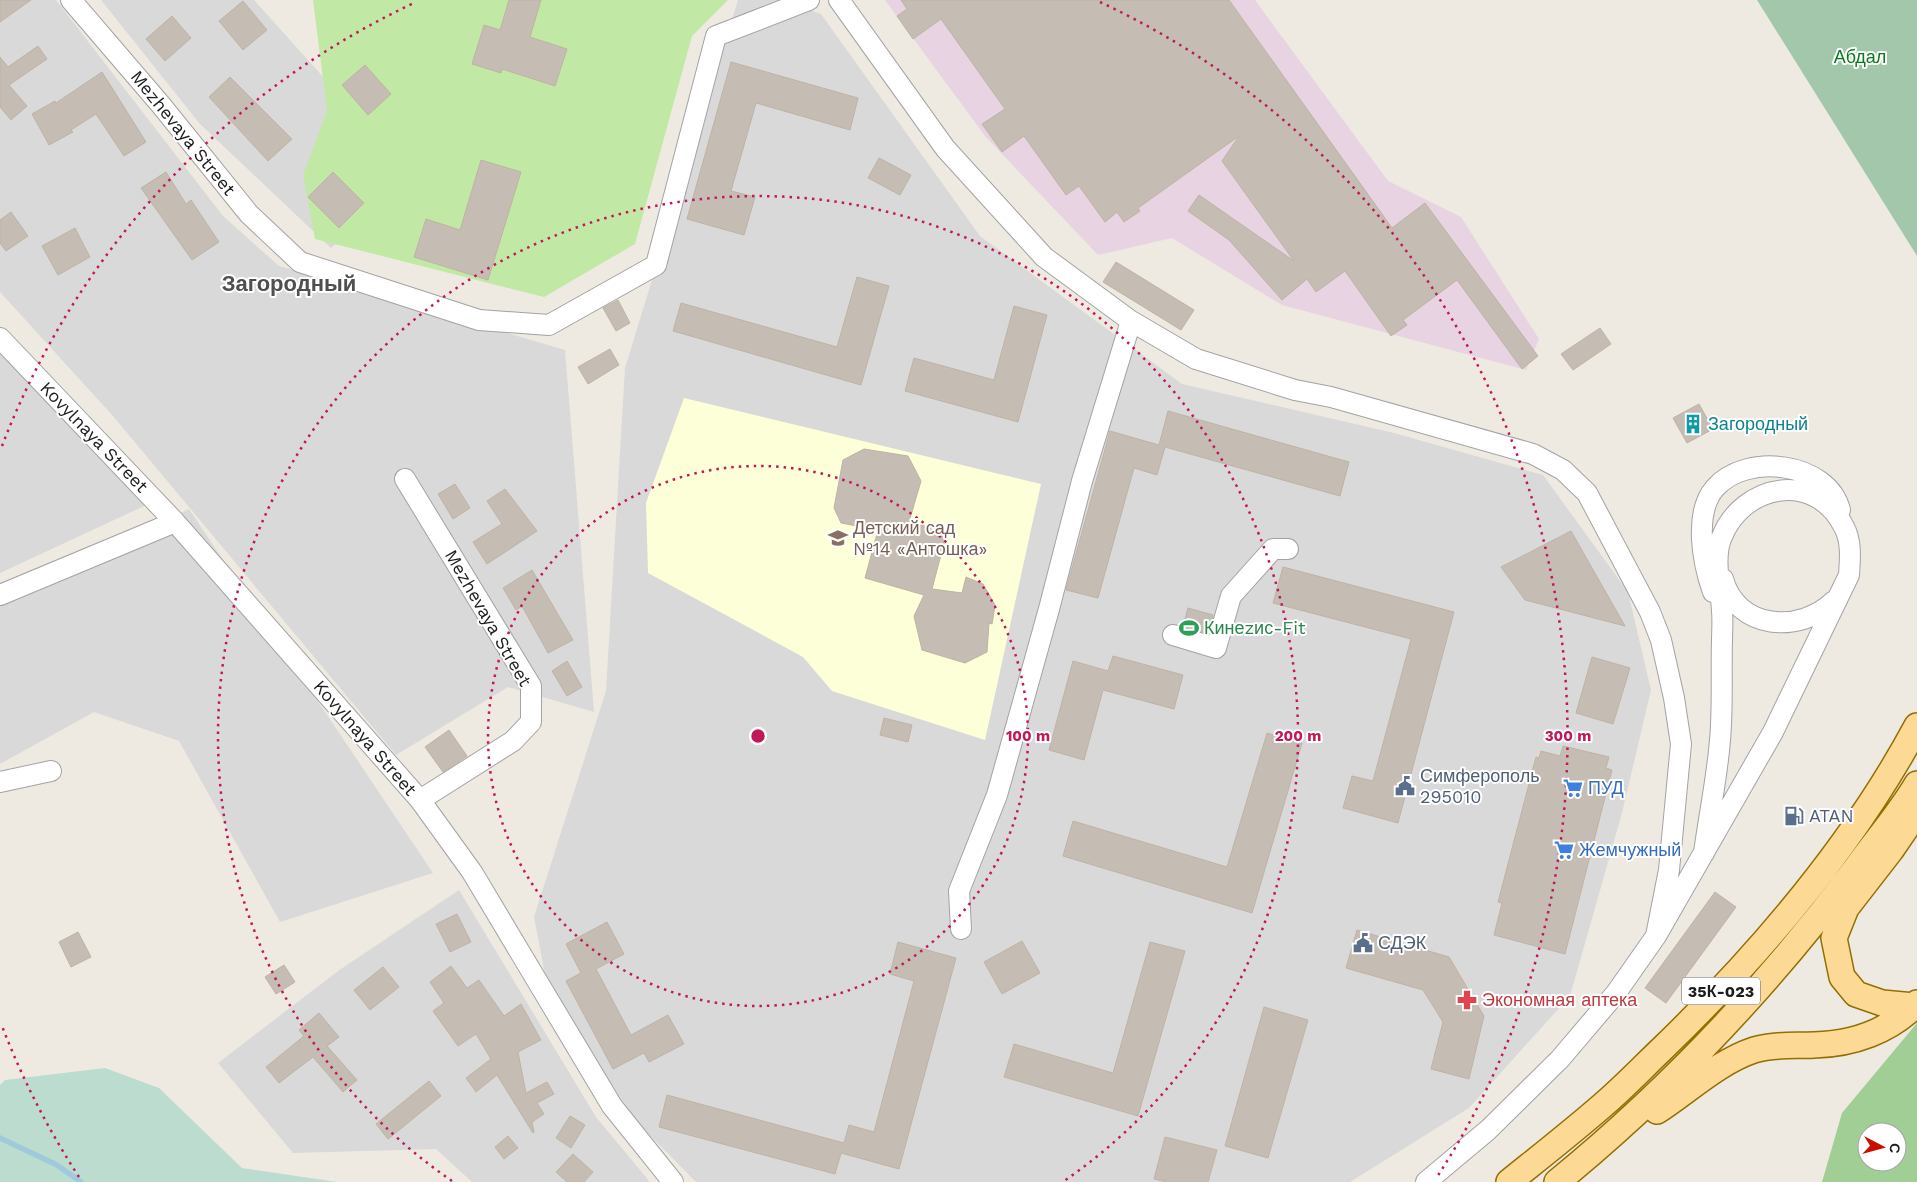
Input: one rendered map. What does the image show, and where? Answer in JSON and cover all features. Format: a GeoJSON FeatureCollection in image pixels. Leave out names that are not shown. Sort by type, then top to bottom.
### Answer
{"type":"FeatureCollection","features":[{"type":"Feature","properties":{"kind":"main road","name":"35К-023"},"geometry":{"type":"LineString","coordinates":[[1509,1182],[1604,1104],[1711,1001],[1766,942],[1857,825],[1896,766],[1917,726]]}},
{"type":"Feature","properties":{"kind":"main road","name":"35К-023"},"geometry":{"type":"LineString","coordinates":[[1556,1182],[1642,1109],[1695,1059],[1753,997],[1839,891],[1917,784]]}},
{"type":"Feature","properties":{"kind":"main road"},"geometry":{"type":"LineString","coordinates":[[1916,1004],[1882,1003],[1856,994],[1842,977],[1834,938],[1846,908],[1891,850],[1917,812]]}},
{"type":"Feature","properties":{"kind":"main road"},"geometry":{"type":"LineString","coordinates":[[1592,1153],[1688,1091],[1727,1062],[1771,1046],[1817,1045],[1850,1041],[1888,1027],[1916,1004]]}},
{"type":"Feature","properties":{"kind":"street","name":"Mezhevaya Street"},"geometry":{"type":"LineString","coordinates":[[71,0],[161,105],[249,214],[300,262],[478,320],[549,325],[656,265],[716,36],[808,0]]}},
{"type":"Feature","properties":{"kind":"street"},"geometry":{"type":"LineString","coordinates":[[839,0],[945,148],[998,208],[1044,258],[1131,320],[1196,360],[1295,390],[1331,397],[1533,454],[1563,470],[1587,493],[1650,612],[1661,640],[1674,698],[1680,744],[1679,764],[1669,870],[1656,936]]}},
{"type":"Feature","properties":{"kind":"street"},"geometry":{"type":"LineString","coordinates":[[961,929],[959,891],[997,795],[1082,482],[1131,320]]}},
{"type":"Feature","properties":{"kind":"street","name":"Kovylnaya Street"},"geometry":{"type":"LineString","coordinates":[[0,338],[174,522],[420,800],[472,872],[612,1106],[674,1182]]}},
{"type":"Feature","properties":{"kind":"street"},"geometry":{"type":"LineString","coordinates":[[1426,1182],[1488,1130],[1560,1059],[1616,993],[1656,936],[1773,732],[1849,575],[1851,550],[1838,500],[1818,480],[1792,468],[1765,466],[1738,472],[1715,488],[1704,512],[1701,543],[1705,566],[1722,612]]}},
{"type":"Feature","properties":{"kind":"street","name":"Mezhevaya Street"},"geometry":{"type":"LineString","coordinates":[[406,479],[531,686],[531,722],[513,741],[420,800]]}},
{"type":"Feature","properties":{"kind":"street"},"geometry":{"type":"LineString","coordinates":[[1704,853],[1720,739],[1722,612],[1719,565],[1720,542],[1729,520],[1745,503],[1766,493],[1789,490],[1811,496],[1831,508],[1844,527]]}},
{"type":"Feature","properties":{"kind":"street"},"geometry":{"type":"LineString","coordinates":[[0,595],[174,522]]}},
{"type":"Feature","properties":{"kind":"street"},"geometry":{"type":"LineString","coordinates":[[1173,635],[1216,648],[1231,596],[1273,549],[1288,549]]}},
{"type":"Feature","properties":{"kind":"street"},"geometry":{"type":"LineString","coordinates":[[1719,565],[1724,584],[1734,600],[1750,614],[1767,621],[1787,624],[1806,620],[1824,611],[1838,597]]}},
{"type":"Feature","properties":{"kind":"street"},"geometry":{"type":"LineString","coordinates":[[0,782],[52,772]]}},
{"type":"Feature","properties":{"kind":"shaded area"},"geometry":{"type":"Polygon","coordinates":[[[0,0],[56,0],[223,216],[279,266],[565,350],[594,712],[508,687],[396,755],[113,416],[0,292],[0,0]]]}},
{"type":"Feature","properties":{"kind":"shaded area"},"geometry":{"type":"Polygon","coordinates":[[[101,0],[254,0],[414,178],[331,248],[200,124],[101,0]]]}},
{"type":"Feature","properties":{"kind":"shaded area"},"geometry":{"type":"Polygon","coordinates":[[[738,0],[781,0],[821,14],[980,236],[1182,384],[1394,433],[1543,475],[1628,592],[1651,690],[1622,813],[1570,996],[1469,1108],[1350,1182],[696,1182],[634,1119],[547,985],[534,917],[606,691],[625,368],[738,0]]]}},
{"type":"Feature","properties":{"kind":"shaded area"},"geometry":{"type":"Polygon","coordinates":[[[885,0],[1255,0],[1388,181],[1461,217],[1539,339],[1526,370],[1282,305],[1172,238],[1098,255],[985,136],[885,0]]]}},
{"type":"Feature","properties":{"kind":"shaded area"},"geometry":{"type":"Polygon","coordinates":[[[0,348],[155,501],[0,573],[0,348]]]}},
{"type":"Feature","properties":{"kind":"shaded area","name":"Детский сад №14 «Антошка»"},"geometry":{"type":"Polygon","coordinates":[[[684,398],[1041,484],[985,740],[832,691],[803,657],[648,573],[646,503],[684,398]]]}},
{"type":"Feature","properties":{"kind":"shaded area"},"geometry":{"type":"Polygon","coordinates":[[[189,509],[433,873],[280,922],[179,741],[94,712],[0,764],[0,596],[189,509]]]}},
{"type":"Feature","properties":{"kind":"shaded area"},"geometry":{"type":"Polygon","coordinates":[[[459,890],[596,1117],[650,1182],[472,1182],[436,1149],[293,1153],[218,1063],[338,971],[459,890]]]}},
{"type":"Feature","properties":{"kind":"shaded area"},"geometry":{"type":"Polygon","coordinates":[[[105,1068],[159,1088],[242,1168],[337,1182],[0,1182],[0,1085],[5,1080],[105,1068]]]}},
{"type":"Feature","properties":{"kind":"green space"},"geometry":{"type":"Polygon","coordinates":[[[313,0],[728,0],[692,36],[635,244],[544,297],[315,239],[303,175],[327,111],[313,0]]]}},
{"type":"Feature","properties":{"kind":"green space","name":"Абдал"},"geometry":{"type":"Polygon","coordinates":[[[1757,0],[1917,0],[1917,256],[1757,0]]]}},
{"type":"Feature","properties":{"kind":"green space"},"geometry":{"type":"Polygon","coordinates":[[[1917,1023],[1917,1182],[1822,1182],[1842,1113],[1917,1023]]]}},
{"type":"Feature","properties":{"kind":"building"},"geometry":{"type":"Polygon","coordinates":[[[0,0],[31,0],[0,22],[0,0]]]}},
{"type":"Feature","properties":{"kind":"building"},"geometry":{"type":"Polygon","coordinates":[[[509,0],[541,0],[530,37],[567,49],[555,86],[502,69],[501,73],[472,64],[484,25],[500,30],[509,0]]]}},
{"type":"Feature","properties":{"kind":"building"},"geometry":{"type":"Polygon","coordinates":[[[901,0],[1229,0],[1392,228],[1425,203],[1538,356],[1522,369],[1457,280],[1403,320],[1407,325],[1391,336],[1345,271],[1316,292],[1307,279],[1282,300],[1229,240],[1188,211],[1199,195],[1294,261],[1222,161],[1239,136],[1138,208],[1140,211],[1124,222],[1117,212],[1105,222],[1079,186],[1066,195],[1024,136],[1002,152],[982,124],[1005,109],[941,19],[913,39],[897,16],[907,9],[901,0]]]}},
{"type":"Feature","properties":{"kind":"building"},"geometry":{"type":"Polygon","coordinates":[[[243,1],[267,30],[243,50],[219,21],[243,1]]]}},
{"type":"Feature","properties":{"kind":"building"},"geometry":{"type":"Polygon","coordinates":[[[172,16],[191,38],[165,61],[146,39],[172,16]]]}},
{"type":"Feature","properties":{"kind":"building"},"geometry":{"type":"Polygon","coordinates":[[[38,46],[47,59],[9,85],[27,106],[11,120],[0,107],[0,57],[8,67],[38,46]]]}},
{"type":"Feature","properties":{"kind":"building"},"geometry":{"type":"Polygon","coordinates":[[[731,62],[858,98],[850,130],[756,103],[731,191],[755,197],[744,235],[687,219],[731,62]]]}},
{"type":"Feature","properties":{"kind":"building"},"geometry":{"type":"Polygon","coordinates":[[[365,65],[391,94],[368,115],[342,85],[365,65]]]}},
{"type":"Feature","properties":{"kind":"building"},"geometry":{"type":"Polygon","coordinates":[[[102,72],[146,142],[124,156],[96,114],[71,130],[73,132],[49,145],[32,114],[55,101],[56,103],[102,72]]]}},
{"type":"Feature","properties":{"kind":"building"},"geometry":{"type":"Polygon","coordinates":[[[230,77],[292,139],[268,161],[209,97],[230,77]]]}},
{"type":"Feature","properties":{"kind":"building"},"geometry":{"type":"Polygon","coordinates":[[[879,158],[911,175],[900,195],[868,178],[879,158]]]}},
{"type":"Feature","properties":{"kind":"building"},"geometry":{"type":"Polygon","coordinates":[[[481,160],[521,172],[488,280],[414,257],[426,219],[460,230],[481,160]]]}},
{"type":"Feature","properties":{"kind":"building"},"geometry":{"type":"Polygon","coordinates":[[[166,172],[186,204],[191,200],[219,242],[192,260],[141,188],[166,172]]]}},
{"type":"Feature","properties":{"kind":"building"},"geometry":{"type":"Polygon","coordinates":[[[333,172],[364,203],[339,228],[308,197],[333,172]]]}},
{"type":"Feature","properties":{"kind":"building"},"geometry":{"type":"Polygon","coordinates":[[[11,212],[28,236],[6,251],[0,243],[0,220],[11,212]]]}},
{"type":"Feature","properties":{"kind":"building"},"geometry":{"type":"Polygon","coordinates":[[[75,228],[90,257],[58,275],[42,246],[75,228]]]}},
{"type":"Feature","properties":{"kind":"building"},"geometry":{"type":"Polygon","coordinates":[[[1116,262],[1194,310],[1181,330],[1103,282],[1116,262]]]}},
{"type":"Feature","properties":{"kind":"building"},"geometry":{"type":"Polygon","coordinates":[[[857,277],[889,286],[861,385],[673,331],[681,303],[837,347],[857,277]]]}},
{"type":"Feature","properties":{"kind":"building"},"geometry":{"type":"Polygon","coordinates":[[[618,300],[630,323],[616,331],[603,308],[618,300]]]}},
{"type":"Feature","properties":{"kind":"building"},"geometry":{"type":"Polygon","coordinates":[[[1014,306],[1047,315],[1018,422],[905,391],[914,358],[994,380],[1014,306]]]}},
{"type":"Feature","properties":{"kind":"building"},"geometry":{"type":"Polygon","coordinates":[[[1600,328],[1611,344],[1573,370],[1561,354],[1600,328]]]}},
{"type":"Feature","properties":{"kind":"building"},"geometry":{"type":"Polygon","coordinates":[[[610,349],[619,365],[588,384],[578,367],[610,349]]]}},
{"type":"Feature","properties":{"kind":"building","name":"Загородный"},"geometry":{"type":"Polygon","coordinates":[[[1699,404],[1713,429],[1687,443],[1673,418],[1699,404]]]}},
{"type":"Feature","properties":{"kind":"building"},"geometry":{"type":"Polygon","coordinates":[[[1168,411],[1349,462],[1340,496],[1165,447],[1157,475],[1134,468],[1098,598],[1066,590],[1110,431],[1159,445],[1168,411]]]}},
{"type":"Feature","properties":{"kind":"building"},"geometry":{"type":"Polygon","coordinates":[[[864,449],[908,456],[921,481],[909,522],[947,532],[932,589],[962,593],[966,577],[983,584],[995,605],[992,624],[989,623],[987,652],[965,663],[922,650],[914,616],[924,595],[865,578],[878,530],[841,523],[834,508],[843,460],[864,449]]]}},
{"type":"Feature","properties":{"kind":"building"},"geometry":{"type":"Polygon","coordinates":[[[455,484],[470,508],[453,519],[438,494],[455,484]]]}},
{"type":"Feature","properties":{"kind":"building"},"geometry":{"type":"Polygon","coordinates":[[[505,489],[537,531],[487,564],[473,542],[502,524],[487,501],[505,489]]]}},
{"type":"Feature","properties":{"kind":"building"},"geometry":{"type":"Polygon","coordinates":[[[1571,531],[1625,626],[1525,600],[1501,567],[1571,531]]]}},
{"type":"Feature","properties":{"kind":"building"},"geometry":{"type":"Polygon","coordinates":[[[1283,567],[1454,612],[1398,823],[1343,808],[1352,776],[1373,781],[1411,639],[1273,603],[1283,567]]]}},
{"type":"Feature","properties":{"kind":"building"},"geometry":{"type":"Polygon","coordinates":[[[532,570],[573,640],[548,653],[522,606],[516,610],[503,588],[532,570]]]}},
{"type":"Feature","properties":{"kind":"building"},"geometry":{"type":"Polygon","coordinates":[[[1188,608],[1213,615],[1208,633],[1183,626],[1188,608]]]}},
{"type":"Feature","properties":{"kind":"building"},"geometry":{"type":"Polygon","coordinates":[[[1113,656],[1183,675],[1174,709],[1103,690],[1084,760],[1049,750],[1073,661],[1108,671],[1113,656]]]}},
{"type":"Feature","properties":{"kind":"building"},"geometry":{"type":"Polygon","coordinates":[[[1592,657],[1630,668],[1613,724],[1576,713],[1592,657]]]}},
{"type":"Feature","properties":{"kind":"building"},"geometry":{"type":"Polygon","coordinates":[[[567,661],[582,687],[567,696],[552,671],[567,661]]]}},
{"type":"Feature","properties":{"kind":"building"},"geometry":{"type":"Polygon","coordinates":[[[884,718],[912,725],[908,742],[880,735],[884,718]]]}},
{"type":"Feature","properties":{"kind":"building"},"geometry":{"type":"Polygon","coordinates":[[[449,730],[467,756],[443,772],[425,747],[449,730]]]}},
{"type":"Feature","properties":{"kind":"building"},"geometry":{"type":"Polygon","coordinates":[[[1267,733],[1302,743],[1252,913],[1063,856],[1073,821],[1227,867],[1267,733]]]}},
{"type":"Feature","properties":{"kind":"building"},"geometry":{"type":"Polygon","coordinates":[[[1563,746],[1609,757],[1606,768],[1612,770],[1565,954],[1494,935],[1502,903],[1498,902],[1536,757],[1539,758],[1541,751],[1560,756],[1563,746]]]}},
{"type":"Feature","properties":{"kind":"building"},"geometry":{"type":"Polygon","coordinates":[[[1715,892],[1736,907],[1666,1003],[1645,988],[1715,892]]]}},
{"type":"Feature","properties":{"kind":"building"},"geometry":{"type":"Polygon","coordinates":[[[457,914],[471,942],[450,952],[436,924],[457,914]]]}},
{"type":"Feature","properties":{"kind":"building"},"geometry":{"type":"Polygon","coordinates":[[[607,922],[624,954],[596,969],[631,1035],[668,1015],[684,1044],[649,1062],[644,1053],[613,1069],[566,981],[581,973],[566,944],[607,922]]]}},
{"type":"Feature","properties":{"kind":"building"},"geometry":{"type":"Polygon","coordinates":[[[1357,930],[1449,957],[1484,1016],[1469,1079],[1431,1069],[1443,1022],[1423,990],[1346,968],[1357,930]]]}},
{"type":"Feature","properties":{"kind":"building"},"geometry":{"type":"Polygon","coordinates":[[[78,932],[91,957],[71,967],[59,942],[78,932]]]}},
{"type":"Feature","properties":{"kind":"building"},"geometry":{"type":"Polygon","coordinates":[[[1022,941],[1040,973],[1002,994],[984,962],[1022,941]]]}},
{"type":"Feature","properties":{"kind":"building"},"geometry":{"type":"Polygon","coordinates":[[[898,942],[956,958],[899,1169],[841,1153],[835,1174],[659,1127],[667,1095],[844,1143],[849,1125],[874,1132],[914,981],[890,974],[898,942]]]}},
{"type":"Feature","properties":{"kind":"building"},"geometry":{"type":"Polygon","coordinates":[[[1150,942],[1185,951],[1138,1116],[1004,1077],[1014,1044],[1113,1073],[1150,942]]]}},
{"type":"Feature","properties":{"kind":"building"},"geometry":{"type":"Polygon","coordinates":[[[284,965],[295,982],[276,994],[265,977],[284,965]]]}},
{"type":"Feature","properties":{"kind":"building"},"geometry":{"type":"Polygon","coordinates":[[[451,966],[467,988],[479,980],[504,1016],[521,1004],[541,1040],[518,1052],[526,1093],[547,1082],[554,1094],[537,1103],[544,1114],[532,1122],[533,1133],[497,1075],[476,1092],[466,1078],[491,1059],[476,1034],[458,1046],[433,1011],[444,1003],[430,982],[451,966]]]}},
{"type":"Feature","properties":{"kind":"building"},"geometry":{"type":"Polygon","coordinates":[[[383,967],[399,987],[370,1010],[354,990],[383,967]]]}},
{"type":"Feature","properties":{"kind":"building"},"geometry":{"type":"Polygon","coordinates":[[[1264,1007],[1308,1020],[1268,1158],[1225,1146],[1264,1007]]]}},
{"type":"Feature","properties":{"kind":"building"},"geometry":{"type":"Polygon","coordinates":[[[319,1013],[339,1037],[327,1046],[357,1080],[343,1092],[313,1057],[279,1083],[266,1067],[304,1036],[299,1030],[319,1013]]]}},
{"type":"Feature","properties":{"kind":"building"},"geometry":{"type":"Polygon","coordinates":[[[429,1081],[441,1096],[388,1139],[376,1124],[429,1081]]]}},
{"type":"Feature","properties":{"kind":"building"},"geometry":{"type":"Polygon","coordinates":[[[570,1116],[585,1125],[571,1148],[556,1138],[570,1116]]]}},
{"type":"Feature","properties":{"kind":"building"},"geometry":{"type":"Polygon","coordinates":[[[508,1136],[518,1148],[504,1159],[495,1147],[508,1136]]]}},
{"type":"Feature","properties":{"kind":"building"},"geometry":{"type":"Polygon","coordinates":[[[1165,1137],[1217,1150],[1208,1182],[1167,1182],[1154,1179],[1165,1137]]]}},
{"type":"Feature","properties":{"kind":"building"},"geometry":{"type":"Polygon","coordinates":[[[573,1154],[593,1172],[584,1182],[567,1182],[556,1172],[573,1154]]]}},
{"type":"Feature","properties":{"kind":"waterway"},"geometry":{"type":"LineString","coordinates":[[0,1138],[57,1165],[81,1182]]}},
{"type":"Feature","properties":{"kind":"place","name":"Загородный"},"geometry":{"type":"Point","coordinates":[1693,424]}},
{"type":"Feature","properties":{"kind":"place","name":"Детский сад №14 «Антошка»"},"geometry":{"type":"Point","coordinates":[838,538]}},
{"type":"Feature","properties":{"kind":"place","name":"Кинеzис-Fit"},"geometry":{"type":"Point","coordinates":[1189,628]}},
{"type":"Feature","properties":{"kind":"place","name":"Симферополь 295010"},"geometry":{"type":"Point","coordinates":[1405,786]}},
{"type":"Feature","properties":{"kind":"place","name":"ПУД"},"geometry":{"type":"Point","coordinates":[1573,788]}},
{"type":"Feature","properties":{"kind":"place","name":"ATAN"},"geometry":{"type":"Point","coordinates":[1794,816]}},
{"type":"Feature","properties":{"kind":"place","name":"Жемчужный"},"geometry":{"type":"Point","coordinates":[1564,850]}},
{"type":"Feature","properties":{"kind":"place","name":"СДЭК"},"geometry":{"type":"Point","coordinates":[1363,943]}},
{"type":"Feature","properties":{"kind":"place","name":"Экономная аптека"},"geometry":{"type":"Point","coordinates":[1467,1000]}},
{"type":"Feature","properties":{"kind":"district","name":"Загородный"},"geometry":{"type":"Point","coordinates":[289,283]}}]}
